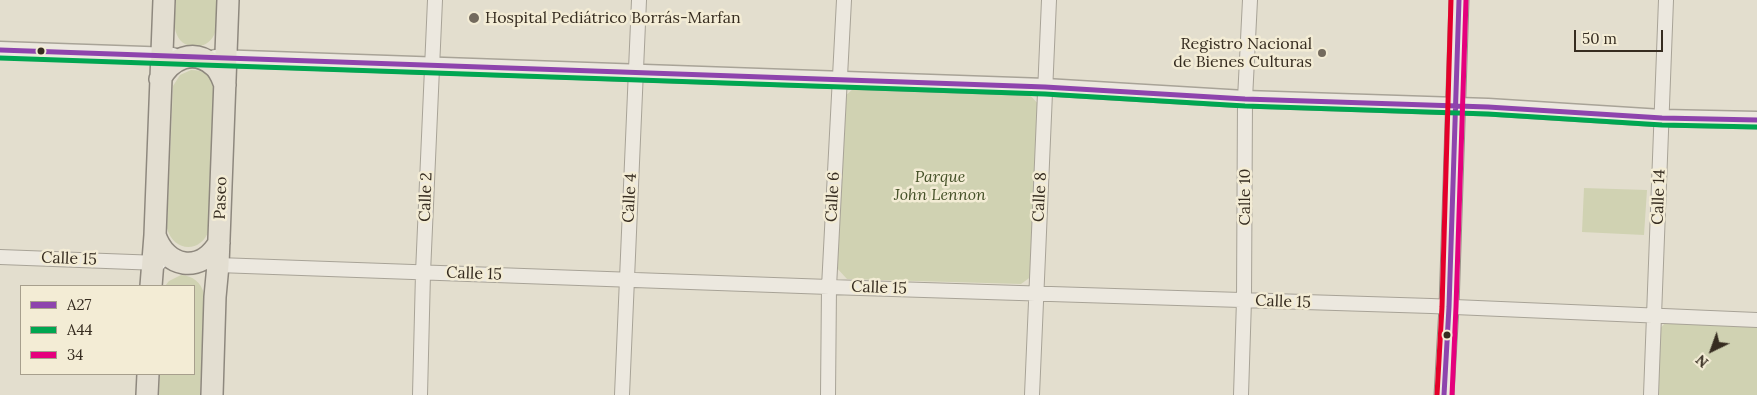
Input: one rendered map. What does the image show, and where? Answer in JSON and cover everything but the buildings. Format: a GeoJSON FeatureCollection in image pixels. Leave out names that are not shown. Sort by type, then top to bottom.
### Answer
{"type":"FeatureCollection","features":[{"type":"Feature","properties":{"kind":"main road"},"geometry":{"type":"LineString","coordinates":[[152,285],[164,0]]}},
{"type":"Feature","properties":{"kind":"main road","name":"Paseo"},"geometry":{"type":"LineString","coordinates":[[212,395],[214,297],[219,243],[228,0]]}},
{"type":"Feature","properties":{"kind":"main road"},"geometry":{"type":"LineString","coordinates":[[1444,395],[1449,307],[1459,0]]}},
{"type":"Feature","properties":{"kind":"main road"},"geometry":{"type":"LineString","coordinates":[[160,79],[173,62],[183,58],[194,57],[205,59],[214,65],[221,74],[225,85]]}},
{"type":"Feature","properties":{"kind":"main road"},"geometry":{"type":"LineString","coordinates":[[155,235],[158,245],[165,254],[174,260],[187,263],[195,263],[205,259],[214,252],[219,243]]}},
{"type":"Feature","properties":{"kind":"main road"},"geometry":{"type":"LineString","coordinates":[[153,285],[163,275],[173,271],[186,270],[204,278],[211,287],[214,297]]}},
{"type":"Feature","properties":{"kind":"main road"},"geometry":{"type":"LineString","coordinates":[[147,395],[148,375]]}},
{"type":"Feature","properties":{"kind":"street","name":"Calle 2"},"geometry":{"type":"LineString","coordinates":[[420,395],[423,273],[435,0]]}},
{"type":"Feature","properties":{"kind":"street","name":"Calle 4"},"geometry":{"type":"LineString","coordinates":[[622,395],[639,0]]}},
{"type":"Feature","properties":{"kind":"street","name":"Calle 6"},"geometry":{"type":"LineString","coordinates":[[828,395],[828,287],[844,0]]}},
{"type":"Feature","properties":{"kind":"street","name":"Calle 8"},"geometry":{"type":"LineString","coordinates":[[1032,395],[1049,0]]}},
{"type":"Feature","properties":{"kind":"street","name":"Calle 10"},"geometry":{"type":"LineString","coordinates":[[1240,395],[1244,300],[1245,99],[1250,0]]}},
{"type":"Feature","properties":{"kind":"street","name":"Calle 14"},"geometry":{"type":"LineString","coordinates":[[1651,395],[1666,0]]}},
{"type":"Feature","properties":{"kind":"street"},"geometry":{"type":"LineString","coordinates":[[0,50],[1046,87],[1245,99],[1456,107],[1662,118],[1757,120]]}},
{"type":"Feature","properties":{"kind":"street","name":"Calle 15"},"geometry":{"type":"LineString","coordinates":[[0,257],[1449,307],[1757,320]]}},
{"type":"Feature","properties":{"kind":"green space"},"geometry":{"type":"Polygon","coordinates":[[[176,0],[217,0],[216,31],[211,40],[206,44],[195,47],[185,44],[180,40],[175,27],[176,0]]]}},
{"type":"Feature","properties":{"kind":"green space"},"geometry":{"type":"Polygon","coordinates":[[[191,70],[206,74],[214,88],[209,230],[200,243],[187,247],[175,242],[167,228],[173,86],[180,75],[191,70]]]}},
{"type":"Feature","properties":{"kind":"green space","name":"Parque John Lennon"},"geometry":{"type":"Polygon","coordinates":[[[854,88],[1029,94],[1041,107],[1032,276],[1021,284],[847,279],[835,266],[843,98],[854,88]]]}},
{"type":"Feature","properties":{"kind":"green space"},"geometry":{"type":"Polygon","coordinates":[[[1584,188],[1647,190],[1644,235],[1582,232],[1584,188]]]}},
{"type":"Feature","properties":{"kind":"green space"},"geometry":{"type":"Polygon","coordinates":[[[181,275],[189,277],[196,280],[204,294],[200,395],[159,395],[160,375],[195,375],[195,285],[166,285],[169,281],[181,275]]]}},
{"type":"Feature","properties":{"kind":"green space"},"geometry":{"type":"Polygon","coordinates":[[[1665,323],[1757,325],[1757,395],[1655,395],[1657,332],[1665,323]]]}},
{"type":"Feature","properties":{"kind":"transit line"},"geometry":{"type":"LineString","coordinates":[[1437,395],[1442,307],[1451,0]]}},
{"type":"Feature","properties":{"kind":"transit line","name":"A27"},"geometry":{"type":"LineString","coordinates":[[1444,395],[1449,307],[1459,0]]}},
{"type":"Feature","properties":{"kind":"transit line","name":"34"},"geometry":{"type":"LineString","coordinates":[[1452,395],[1466,0]]}},
{"type":"Feature","properties":{"kind":"transit line","name":"A27"},"geometry":{"type":"LineString","coordinates":[[0,50],[1045,87],[1245,99],[1488,107],[1662,118],[1757,120]]}},
{"type":"Feature","properties":{"kind":"transit line","name":"A44"},"geometry":{"type":"LineString","coordinates":[[0,58],[1045,94],[1245,106],[1488,114],[1662,125],[1757,127]]}},
{"type":"Feature","properties":{"kind":"place","name":"Hospital Pediátrico Borrás-Marfan"},"geometry":{"type":"Point","coordinates":[474,18]}},
{"type":"Feature","properties":{"kind":"place","name":"Registro Nacional de Bienes Culturas"},"geometry":{"type":"Point","coordinates":[1322,53]}}]}
